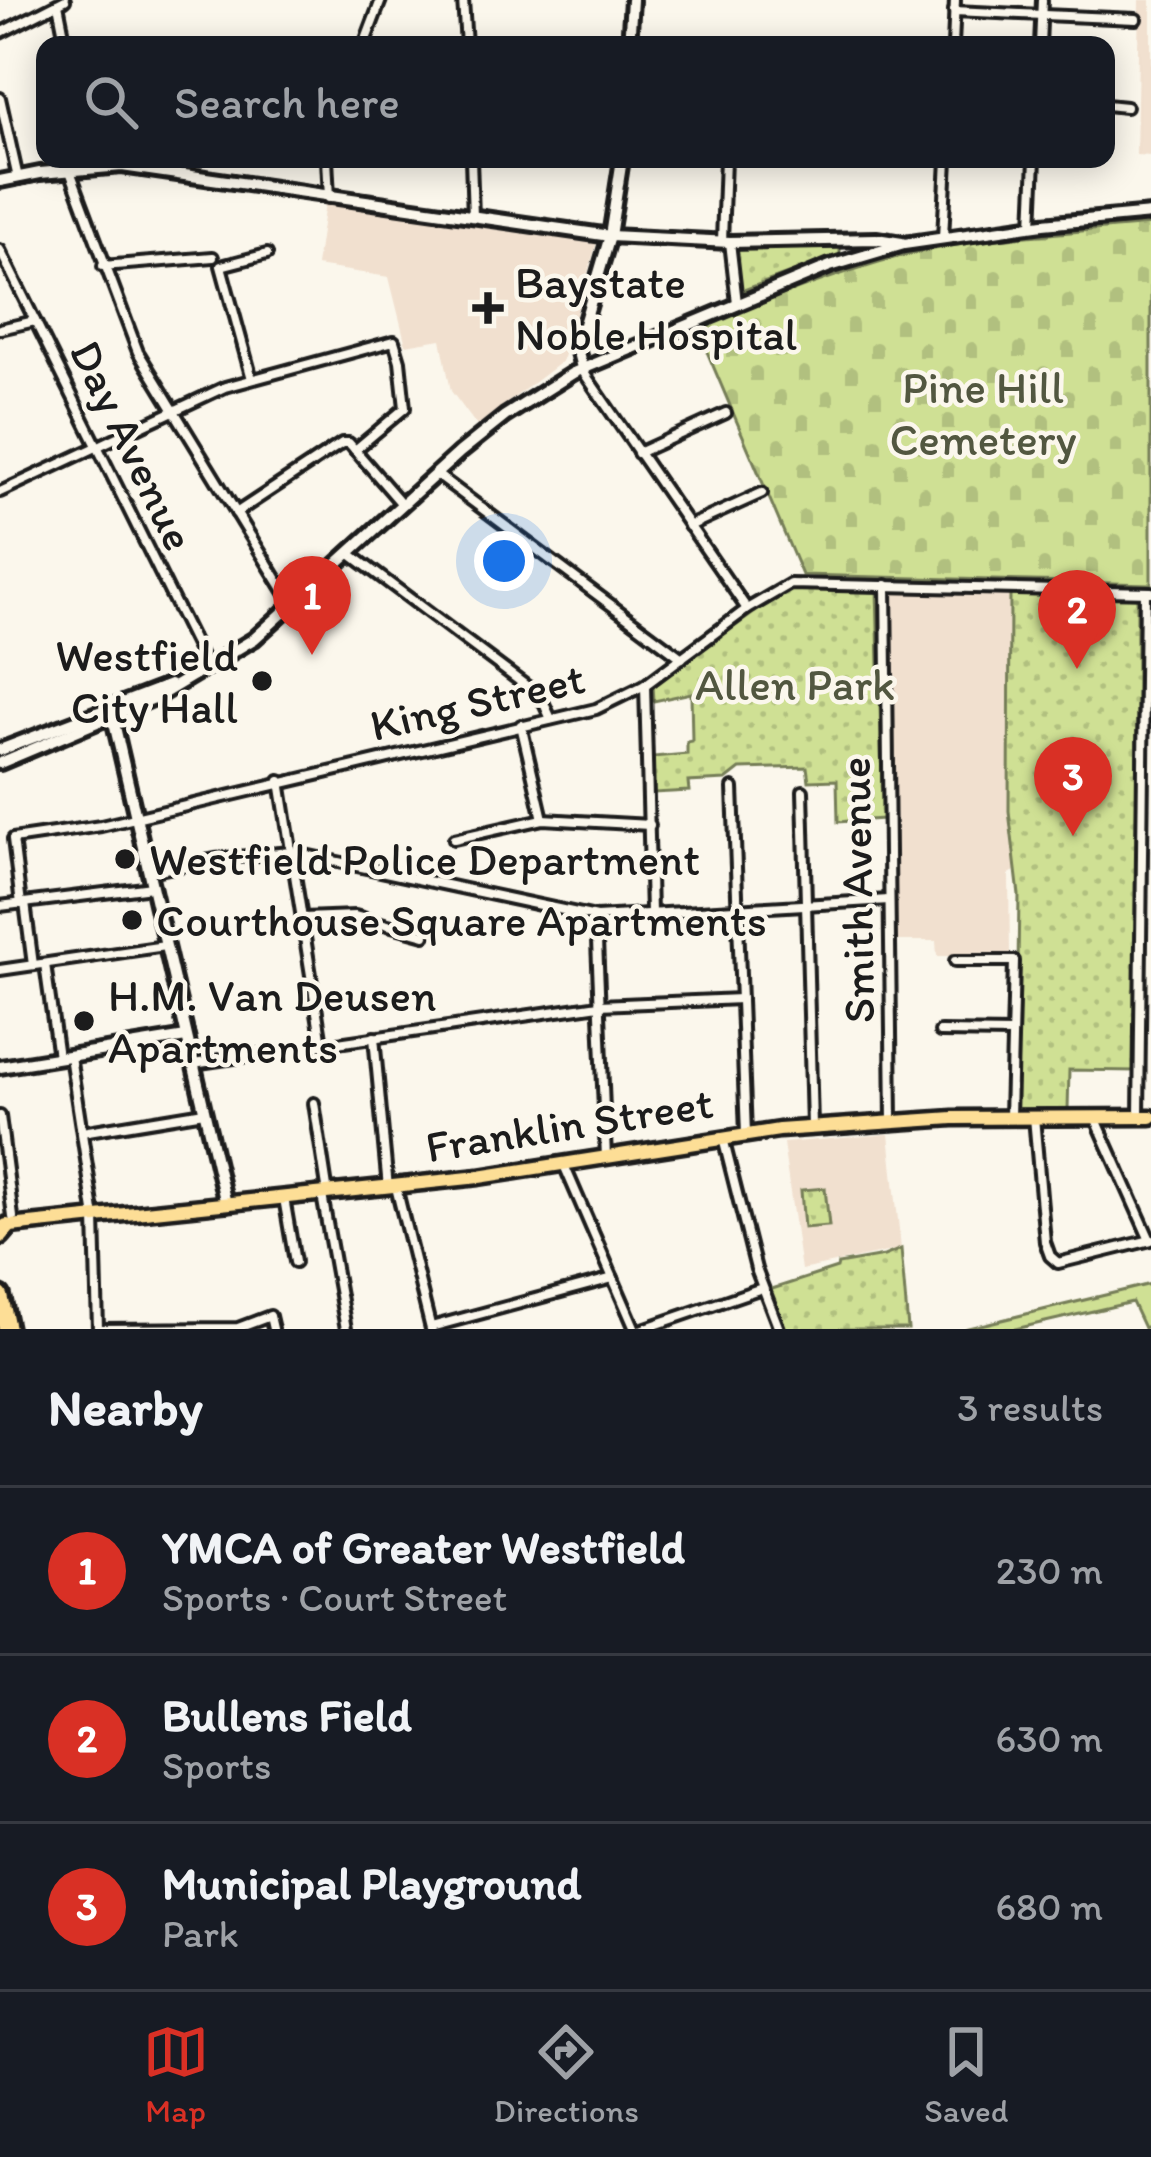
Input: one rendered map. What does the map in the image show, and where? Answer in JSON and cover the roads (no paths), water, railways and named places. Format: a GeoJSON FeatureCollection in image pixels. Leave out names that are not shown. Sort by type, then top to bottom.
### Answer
{"type":"FeatureCollection","features":[{"type":"Feature","properties":{"kind":"highway"},"geometry":{"type":"LineString","coordinates":[[0,1296],[8,1329]]}},
{"type":"Feature","properties":{"kind":"main road"},"geometry":{"type":"LineString","coordinates":[[630,36],[632,0]]}},
{"type":"Feature","properties":{"kind":"main road"},"geometry":{"type":"LineString","coordinates":[[0,182],[75,168]]}},
{"type":"Feature","properties":{"kind":"main road"},"geometry":{"type":"LineString","coordinates":[[137,168],[610,236],[908,243]]}},
{"type":"Feature","properties":{"kind":"main road"},"geometry":{"type":"LineString","coordinates":[[582,368],[577,348],[610,236],[621,168]]}},
{"type":"Feature","properties":{"kind":"main road"},"geometry":{"type":"LineString","coordinates":[[2,753],[172,685],[254,639],[435,473],[505,416],[582,368],[737,303],[908,243],[1151,214]]}},
{"type":"Feature","properties":{"kind":"main road"},"geometry":{"type":"LineString","coordinates":[[837,239],[851,260]]}},
{"type":"Feature","properties":{"kind":"main road"},"geometry":{"type":"LineString","coordinates":[[109,713],[226,1204]]}},
{"type":"Feature","properties":{"kind":"main road"},"geometry":{"type":"LineString","coordinates":[[0,1067],[186,1037]]}},
{"type":"Feature","properties":{"kind":"main road","name":"Franklin Street"},"geometry":{"type":"LineString","coordinates":[[5,1226],[392,1187],[812,1126],[1010,1117],[1145,1117]]}},
{"type":"Feature","properties":{"kind":"street"},"geometry":{"type":"LineString","coordinates":[[367,36],[381,0]]}},
{"type":"Feature","properties":{"kind":"street"},"geometry":{"type":"LineString","coordinates":[[464,0],[466,36]]}},
{"type":"Feature","properties":{"kind":"street"},"geometry":{"type":"LineString","coordinates":[[1040,36],[1042,0]]}},
{"type":"Feature","properties":{"kind":"street"},"geometry":{"type":"LineString","coordinates":[[0,33],[61,2],[66,36]]}},
{"type":"Feature","properties":{"kind":"street"},"geometry":{"type":"LineString","coordinates":[[953,36],[955,5],[1136,19]]}},
{"type":"Feature","properties":{"kind":"street"},"geometry":{"type":"LineString","coordinates":[[0,98],[18,178]]}},
{"type":"Feature","properties":{"kind":"street"},"geometry":{"type":"LineString","coordinates":[[1115,106],[1126,107]]}},
{"type":"Feature","properties":{"kind":"street"},"geometry":{"type":"LineString","coordinates":[[327,168],[329,198]]}},
{"type":"Feature","properties":{"kind":"street"},"geometry":{"type":"LineString","coordinates":[[471,168],[472,219]]}},
{"type":"Feature","properties":{"kind":"street"},"geometry":{"type":"LineString","coordinates":[[725,168],[726,242],[737,303]]}},
{"type":"Feature","properties":{"kind":"street"},"geometry":{"type":"LineString","coordinates":[[943,238],[947,168]]}},
{"type":"Feature","properties":{"kind":"street"},"geometry":{"type":"LineString","coordinates":[[1032,226],[1035,168]]}},
{"type":"Feature","properties":{"kind":"street"},"geometry":{"type":"LineString","coordinates":[[70,170],[138,352],[293,605]]}},
{"type":"Feature","properties":{"kind":"street","name":"Day Avenue"},"geometry":{"type":"LineString","coordinates":[[0,250],[207,668]]}},
{"type":"Feature","properties":{"kind":"street"},"geometry":{"type":"LineString","coordinates":[[252,380],[221,266],[267,254]]}},
{"type":"Feature","properties":{"kind":"street"},"geometry":{"type":"LineString","coordinates":[[103,266],[213,257]]}},
{"type":"Feature","properties":{"kind":"street"},"geometry":{"type":"LineString","coordinates":[[0,329],[35,321]]}},
{"type":"Feature","properties":{"kind":"street"},"geometry":{"type":"LineString","coordinates":[[0,492],[225,387],[394,341],[403,382],[403,412],[356,449]]}},
{"type":"Feature","properties":{"kind":"street"},"geometry":{"type":"LineString","coordinates":[[582,368],[747,609]]}},
{"type":"Feature","properties":{"kind":"street"},"geometry":{"type":"LineString","coordinates":[[638,452],[726,413]]}},
{"type":"Feature","properties":{"kind":"street"},"geometry":{"type":"LineString","coordinates":[[236,513],[342,443],[356,449],[401,503]]}},
{"type":"Feature","properties":{"kind":"street"},"geometry":{"type":"LineString","coordinates":[[435,473],[682,658]]}},
{"type":"Feature","properties":{"kind":"street"},"geometry":{"type":"LineString","coordinates":[[689,526],[762,493]]}},
{"type":"Feature","properties":{"kind":"street"},"geometry":{"type":"LineString","coordinates":[[347,552],[541,697],[550,719]]}},
{"type":"Feature","properties":{"kind":"street","name":"King Street"},"geometry":{"type":"LineString","coordinates":[[23,904],[13,839],[136,817],[596,709],[645,686],[783,586],[803,582],[886,585]]}},
{"type":"Feature","properties":{"kind":"street"},"geometry":{"type":"LineString","coordinates":[[886,585],[1148,592],[1145,1117]]}},
{"type":"Feature","properties":{"kind":"street","name":"Smith Avenue"},"geometry":{"type":"LineString","coordinates":[[886,585],[892,1121]]}},
{"type":"Feature","properties":{"kind":"street"},"geometry":{"type":"LineString","coordinates":[[645,686],[651,913]]}},
{"type":"Feature","properties":{"kind":"street"},"geometry":{"type":"LineString","coordinates":[[521,725],[544,819]]}},
{"type":"Feature","properties":{"kind":"street"},"geometry":{"type":"LineString","coordinates":[[280,782],[322,1044]]}},
{"type":"Feature","properties":{"kind":"street"},"geometry":{"type":"LineString","coordinates":[[733,788],[746,1134]]}},
{"type":"Feature","properties":{"kind":"street"},"geometry":{"type":"LineString","coordinates":[[803,791],[812,1126]]}},
{"type":"Feature","properties":{"kind":"street"},"geometry":{"type":"LineString","coordinates":[[454,839],[544,819],[650,825]]}},
{"type":"Feature","properties":{"kind":"street"},"geometry":{"type":"LineString","coordinates":[[149,872],[291,852],[596,917],[890,900]]}},
{"type":"Feature","properties":{"kind":"street"},"geometry":{"type":"LineString","coordinates":[[0,906],[152,887]]}},
{"type":"Feature","properties":{"kind":"street"},"geometry":{"type":"LineString","coordinates":[[23,904],[33,965]]}},
{"type":"Feature","properties":{"kind":"street"},"geometry":{"type":"LineString","coordinates":[[303,918],[355,916],[425,935]]}},
{"type":"Feature","properties":{"kind":"street"},"geometry":{"type":"LineString","coordinates":[[596,917],[606,1157]]}},
{"type":"Feature","properties":{"kind":"street"},"geometry":{"type":"LineString","coordinates":[[0,970],[165,946]]}},
{"type":"Feature","properties":{"kind":"street"},"geometry":{"type":"LineString","coordinates":[[955,961],[1014,962],[1010,1117]]}},
{"type":"Feature","properties":{"kind":"street"},"geometry":{"type":"LineString","coordinates":[[45,964],[82,1132],[95,1218],[98,1329],[239,1328],[270,1316],[273,1329]]}},
{"type":"Feature","properties":{"kind":"street"},"geometry":{"type":"LineString","coordinates":[[193,1064],[599,1005],[741,999]]}},
{"type":"Feature","properties":{"kind":"street"},"geometry":{"type":"LineString","coordinates":[[940,1032],[1012,1034]]}},
{"type":"Feature","properties":{"kind":"street"},"geometry":{"type":"LineString","coordinates":[[374,1037],[392,1187],[431,1328],[613,1278]]}},
{"type":"Feature","properties":{"kind":"street"},"geometry":{"type":"LineString","coordinates":[[314,1103],[346,1329]]}},
{"type":"Feature","properties":{"kind":"street"},"geometry":{"type":"LineString","coordinates":[[82,1132],[204,1112]]}},
{"type":"Feature","properties":{"kind":"street"},"geometry":{"type":"LineString","coordinates":[[0,1116],[5,1226]]}},
{"type":"Feature","properties":{"kind":"street"},"geometry":{"type":"LineString","coordinates":[[1034,1117],[1046,1242],[1058,1263],[1151,1240],[1096,1117]]}},
{"type":"Feature","properties":{"kind":"street"},"geometry":{"type":"LineString","coordinates":[[722,1137],[762,1288],[779,1329]]}},
{"type":"Feature","properties":{"kind":"street"},"geometry":{"type":"LineString","coordinates":[[564,1165],[639,1329],[762,1288]]}},
{"type":"Feature","properties":{"kind":"street"},"geometry":{"type":"LineString","coordinates":[[284,1198],[295,1262]]}},
{"type":"Feature","properties":{"kind":"place","name":"Baystate Noble Hospital"},"geometry":{"type":"Point","coordinates":[488,308]}},
{"type":"Feature","properties":{"kind":"place","name":"YMCA of Greater Westfield"},"geometry":{"type":"Point","coordinates":[312,655]}},
{"type":"Feature","properties":{"kind":"place","name":"Bullens Field"},"geometry":{"type":"Point","coordinates":[1077,669]}},
{"type":"Feature","properties":{"kind":"place","name":"Westfield City Hall"},"geometry":{"type":"Point","coordinates":[262,681]}},
{"type":"Feature","properties":{"kind":"place","name":"Municipal Playground"},"geometry":{"type":"Point","coordinates":[1073,836]}},
{"type":"Feature","properties":{"kind":"place","name":"Westfield Police Department"},"geometry":{"type":"Point","coordinates":[125,859]}},
{"type":"Feature","properties":{"kind":"place","name":"Courthouse Square Apartments"},"geometry":{"type":"Point","coordinates":[132,920]}},
{"type":"Feature","properties":{"kind":"place","name":"H.M. Van Deusen Apartments"},"geometry":{"type":"Point","coordinates":[84,1021]}},
{"type":"Feature","properties":{"kind":"park label","name":"Pine Hill Cemetery"},"geometry":{"type":"Point","coordinates":[983,413]}},
{"type":"Feature","properties":{"kind":"park label","name":"Allen Park"},"geometry":{"type":"Point","coordinates":[795,684]}}]}
